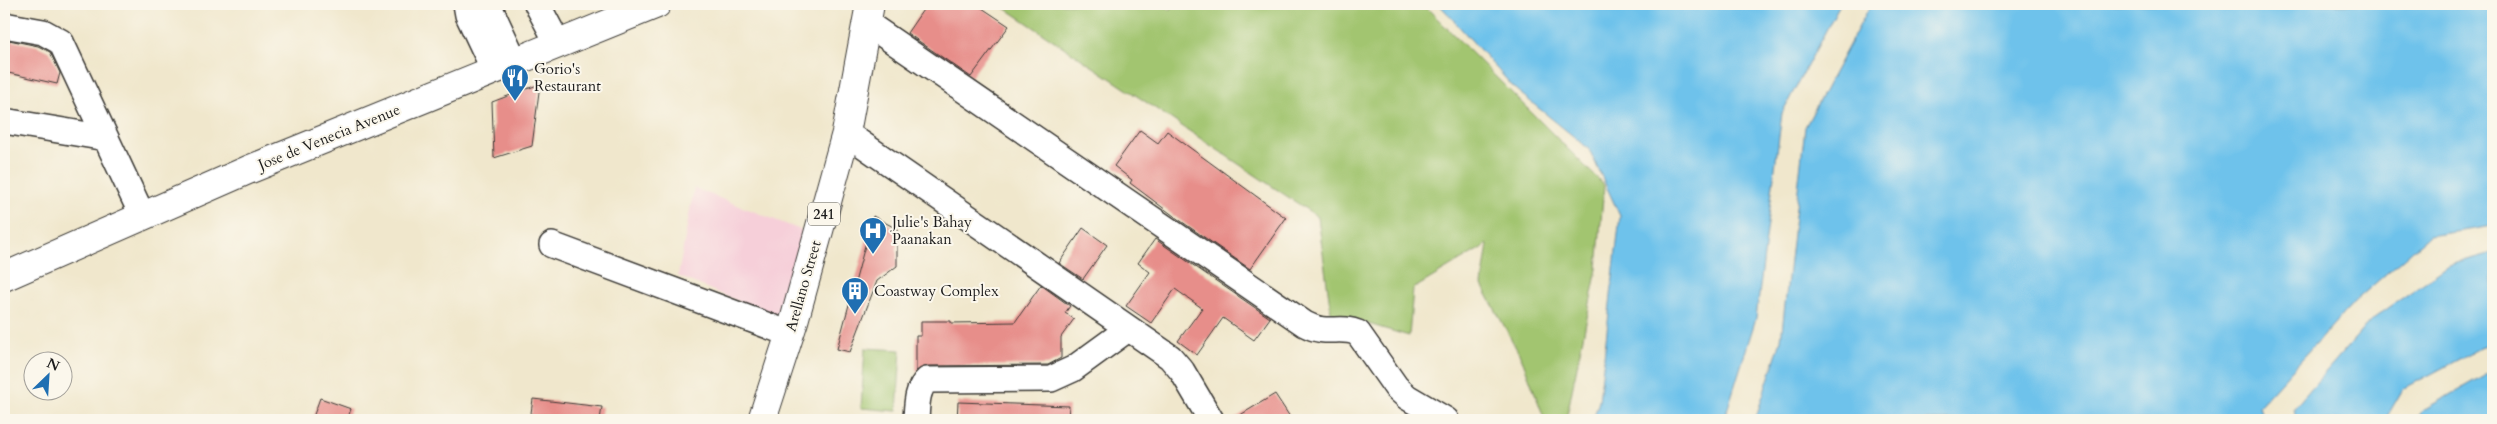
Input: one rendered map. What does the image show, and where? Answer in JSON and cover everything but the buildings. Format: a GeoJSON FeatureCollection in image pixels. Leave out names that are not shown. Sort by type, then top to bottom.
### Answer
{"type":"FeatureCollection","features":[{"type":"Feature","properties":{"kind":"highway","name":"Jose de Venecia Avenue"},"geometry":{"type":"LineString","coordinates":[[4,277],[142,215],[657,4]]}},
{"type":"Feature","properties":{"kind":"highway","name":"Arellano Street"},"geometry":{"type":"LineString","coordinates":[[765,420],[846,132],[869,14]]}},
{"type":"Feature","properties":{"kind":"street"},"geometry":{"type":"LineString","coordinates":[[466,4],[468,14],[504,66]]}},
{"type":"Feature","properties":{"kind":"street"},"geometry":{"type":"LineString","coordinates":[[488,4],[504,66]]}},
{"type":"Feature","properties":{"kind":"street"},"geometry":{"type":"LineString","coordinates":[[537,4],[558,44]]}},
{"type":"Feature","properties":{"kind":"street"},"geometry":{"type":"LineString","coordinates":[[869,14],[1305,324],[1318,331],[1350,329],[1358,333],[1396,387],[1406,397],[1441,419]]}},
{"type":"Feature","properties":{"kind":"street"},"geometry":{"type":"LineString","coordinates":[[4,25],[42,32],[61,42],[142,215]]}},
{"type":"Feature","properties":{"kind":"street"},"geometry":{"type":"LineString","coordinates":[[4,121],[106,138]]}},
{"type":"Feature","properties":{"kind":"street"},"geometry":{"type":"LineString","coordinates":[[846,132],[1170,357],[1182,371],[1211,420]]}},
{"type":"Feature","properties":{"kind":"street"},"geometry":{"type":"LineString","coordinates":[[552,246],[790,334]]}},
{"type":"Feature","properties":{"kind":"street"},"geometry":{"type":"LineString","coordinates":[[916,420],[919,393],[922,385],[927,380],[1051,379],[1073,369],[1128,329]]}},
{"type":"Feature","properties":{"kind":"shaded area"},"geometry":{"type":"Polygon","coordinates":[[[694,188],[816,236],[783,320],[678,276],[694,188]]]}},
{"type":"Feature","properties":{"kind":"green space"},"geometry":{"type":"Polygon","coordinates":[[[999,4],[1163,4],[1169,10],[1176,4],[1423,4],[1604,185],[1597,269],[1566,420],[1545,420],[1522,359],[1482,285],[1488,244],[1413,289],[1409,336],[1331,313],[1318,217],[999,4]]]}},
{"type":"Feature","properties":{"kind":"green space"},"geometry":{"type":"Polygon","coordinates":[[[865,348],[901,350],[897,411],[861,408],[865,348]]]}},
{"type":"Feature","properties":{"kind":"water"},"geometry":{"type":"Polygon","coordinates":[[[1439,4],[1840,4],[1782,113],[1756,318],[1724,420],[1593,420],[1599,401],[1620,216],[1589,149],[1515,89],[1439,4]]]}},
{"type":"Feature","properties":{"kind":"water"},"geometry":{"type":"Polygon","coordinates":[[[1871,4],[2493,4],[2493,226],[2429,236],[2354,302],[2259,406],[2263,420],[1755,420],[1781,340],[1805,127],[1871,4]]]}},
{"type":"Feature","properties":{"kind":"water"},"geometry":{"type":"Polygon","coordinates":[[[2493,253],[2493,341],[2403,389],[2385,420],[2296,420],[2294,408],[2370,321],[2449,265],[2493,253]]]}},
{"type":"Feature","properties":{"kind":"water"},"geometry":{"type":"Polygon","coordinates":[[[2493,370],[2493,420],[2416,420],[2423,410],[2493,370]]]}},
{"type":"Feature","properties":{"kind":"place","name":"Gorio's Restaurant"},"geometry":{"type":"Point","coordinates":[515,102]}},
{"type":"Feature","properties":{"kind":"place","name":"Julie's Bahay Paanakan"},"geometry":{"type":"Point","coordinates":[873,255]}},
{"type":"Feature","properties":{"kind":"place","name":"Coastway Complex"},"geometry":{"type":"Point","coordinates":[855,315]}}]}
